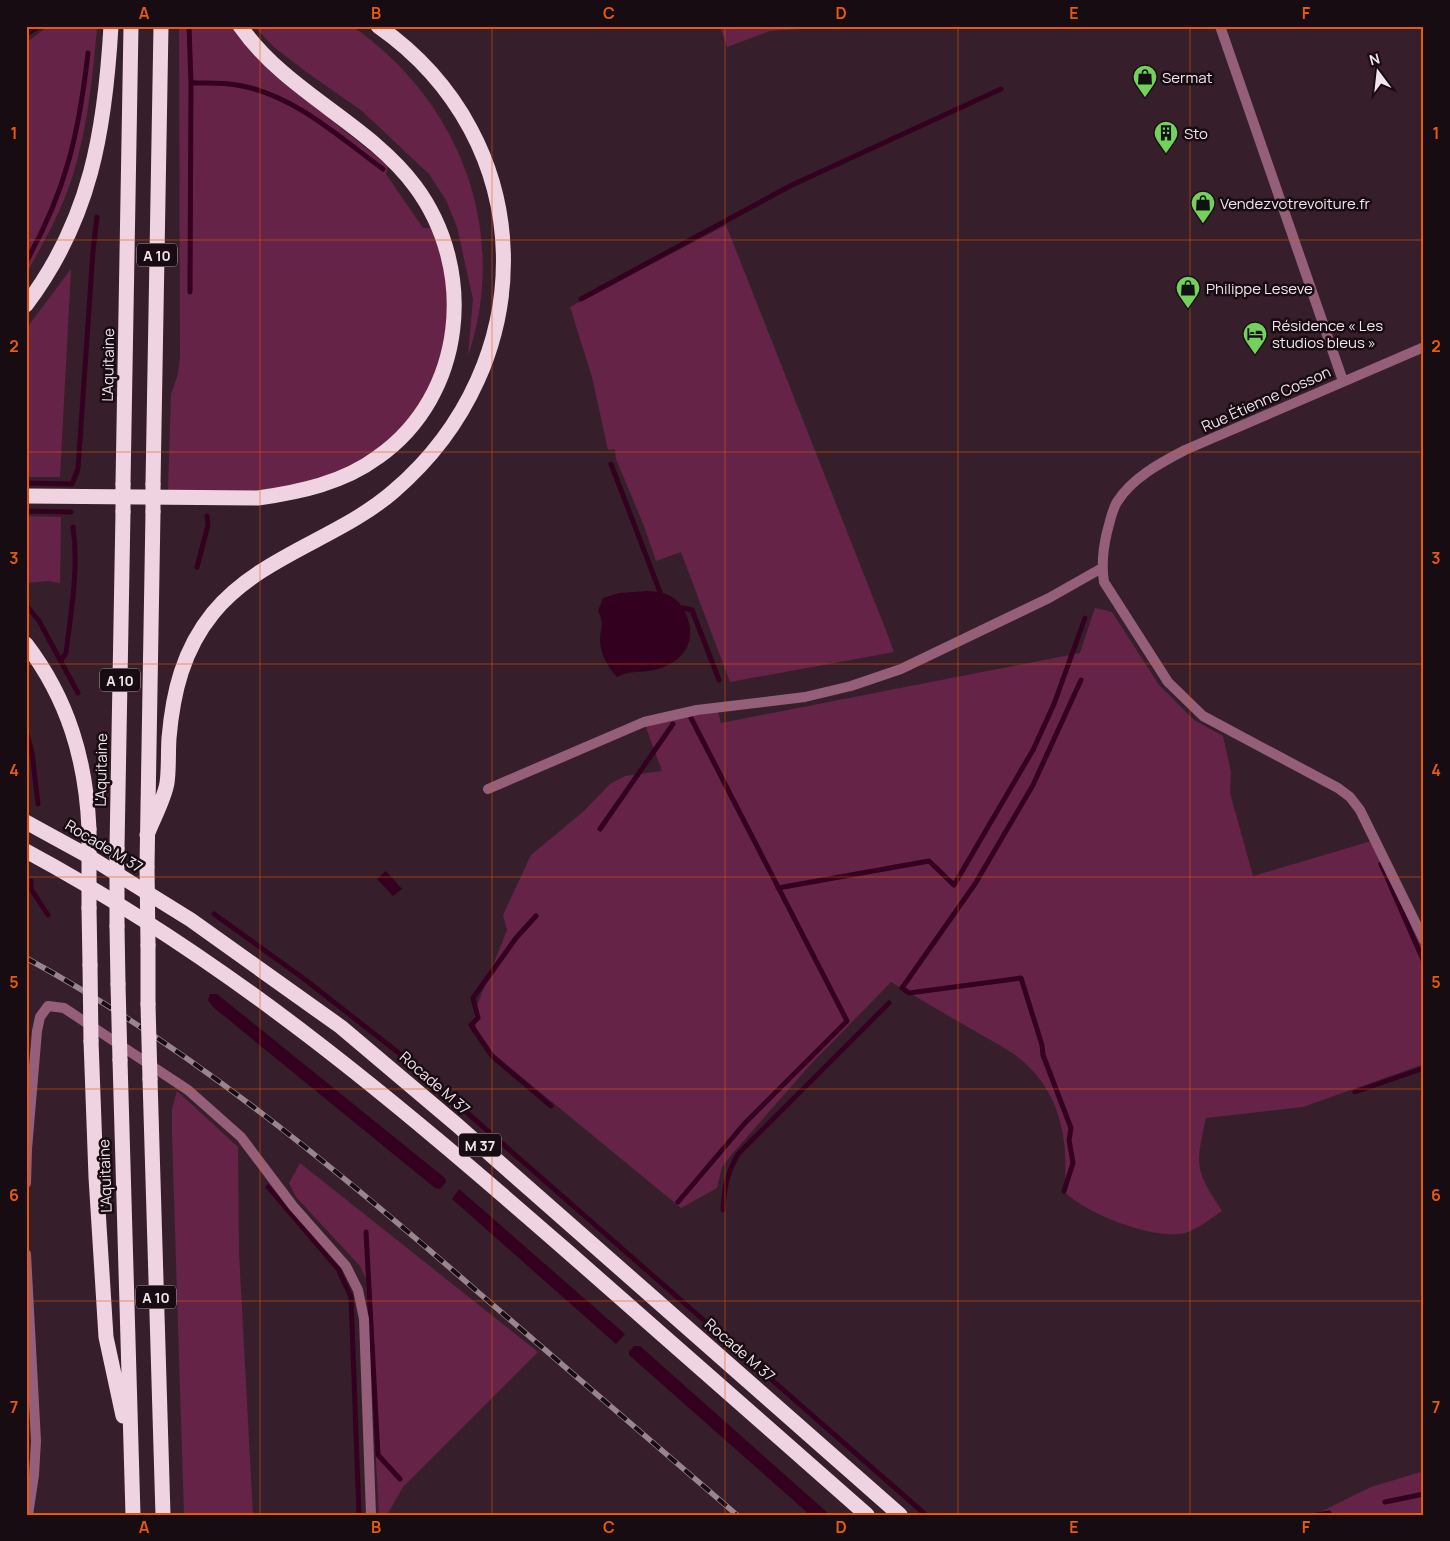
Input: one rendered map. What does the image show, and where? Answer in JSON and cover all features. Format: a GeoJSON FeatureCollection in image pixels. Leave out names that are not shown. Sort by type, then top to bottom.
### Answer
{"type":"FeatureCollection","features":[{"type":"Feature","properties":{"kind":"highway"},"geometry":{"type":"LineString","coordinates":[[26,305],[49,272],[70,232],[92,172],[104,117],[111,26]]}},
{"type":"Feature","properties":{"kind":"highway","name":"L'Aquitaine"},"geometry":{"type":"LineString","coordinates":[[131,26],[117,926],[134,1515]]}},
{"type":"Feature","properties":{"kind":"highway","name":"A 10"},"geometry":{"type":"LineString","coordinates":[[161,26],[147,867],[148,1004],[163,1515]]}},
{"type":"Feature","properties":{"kind":"highway"},"geometry":{"type":"LineString","coordinates":[[26,496],[258,498],[293,493],[329,483],[378,457],[396,442],[422,411],[444,372],[455,316],[455,292],[447,248],[428,205],[414,184],[382,152],[283,74],[265,57],[240,26]]}},
{"type":"Feature","properties":{"kind":"highway"},"geometry":{"type":"LineString","coordinates":[[147,835],[166,785],[176,687],[182,667],[198,634],[214,612],[250,579],[367,511],[393,492],[424,464],[462,414],[477,386],[489,355],[501,303],[503,273],[502,236],[492,182],[478,148],[452,101],[413,55],[378,26]]}},
{"type":"Feature","properties":{"kind":"highway"},"geometry":{"type":"LineString","coordinates":[[26,644],[41,663],[66,710],[85,780],[89,828],[90,1041],[95,1168],[106,1337],[132,1457]]}},
{"type":"Feature","properties":{"kind":"highway","name":"Rocade M 37"},"geometry":{"type":"LineString","coordinates":[[26,822],[88,856],[191,920],[341,1027],[465,1132],[900,1515]]}},
{"type":"Feature","properties":{"kind":"highway","name":"M 37"},"geometry":{"type":"LineString","coordinates":[[26,850],[78,878],[181,942],[318,1041],[444,1144],[867,1515]]}},
{"type":"Feature","properties":{"kind":"street"},"geometry":{"type":"LineString","coordinates":[[1220,26],[1343,381]]}},
{"type":"Feature","properties":{"kind":"street","name":"Rue Étienne Cosson"},"geometry":{"type":"LineString","coordinates":[[1102,568],[1103,549],[1116,503],[1126,490],[1158,465],[1185,450],[1424,347]]}},
{"type":"Feature","properties":{"kind":"street"},"geometry":{"type":"LineString","coordinates":[[488,789],[644,722],[697,710],[814,695],[902,669],[1049,598],[1102,568],[1104,582],[1163,675],[1203,716],[1338,788],[1350,797],[1360,810],[1424,940]]}},
{"type":"Feature","properties":{"kind":"street"},"geometry":{"type":"LineString","coordinates":[[26,1183],[37,1031],[40,1017],[48,1006],[64,1008],[188,1090],[241,1136],[288,1199],[346,1266],[358,1290],[364,1328],[371,1515]]}},
{"type":"Feature","properties":{"kind":"street"},"geometry":{"type":"LineString","coordinates":[[26,1254],[36,1441],[34,1475],[28,1515]]}},
{"type":"Feature","properties":{"kind":"shaded area"},"geometry":{"type":"Polygon","coordinates":[[[48,26],[97,26],[94,65],[77,163],[67,193],[56,217],[26,274],[26,43],[48,26]]]}},
{"type":"Feature","properties":{"kind":"shaded area"},"geometry":{"type":"Polygon","coordinates":[[[179,26],[232,26],[267,65],[287,83],[388,166],[386,174],[423,228],[432,228],[443,266],[447,304],[444,341],[433,376],[416,409],[392,437],[363,461],[327,478],[307,484],[268,491],[228,493],[168,492],[171,394],[178,374],[180,357],[179,26]]]}},
{"type":"Feature","properties":{"kind":"shaded area"},"geometry":{"type":"Polygon","coordinates":[[[254,26],[352,26],[390,57],[422,92],[447,130],[466,172],[478,216],[483,262],[480,309],[468,356],[473,299],[457,227],[446,200],[429,174],[362,111],[274,47],[254,26]]]}},
{"type":"Feature","properties":{"kind":"shaded area"},"geometry":{"type":"Polygon","coordinates":[[[720,26],[851,26],[770,31],[727,47],[720,26]]]}},
{"type":"Feature","properties":{"kind":"shaded area"},"geometry":{"type":"Polygon","coordinates":[[[726,225],[894,652],[730,682],[681,552],[656,561],[644,526],[616,459],[615,449],[608,450],[592,377],[570,307],[726,225]]]}},
{"type":"Feature","properties":{"kind":"shaded area"},"geometry":{"type":"Polygon","coordinates":[[[71,269],[60,477],[26,477],[26,329],[71,269]]]}},
{"type":"Feature","properties":{"kind":"shaded area"},"geometry":{"type":"Polygon","coordinates":[[[26,516],[61,517],[60,583],[48,581],[26,583],[26,516]]]}},
{"type":"Feature","properties":{"kind":"shaded area"},"geometry":{"type":"Polygon","coordinates":[[[659,592],[674,598],[682,606],[689,622],[689,641],[681,656],[665,667],[649,671],[626,673],[617,677],[603,656],[600,642],[602,623],[598,611],[603,598],[620,593],[659,592]]]}},
{"type":"Feature","properties":{"kind":"shaded area"},"geometry":{"type":"Polygon","coordinates":[[[1095,608],[1112,612],[1159,685],[1194,720],[1223,736],[1231,772],[1230,793],[1253,876],[1375,840],[1424,940],[1424,1064],[1303,1107],[1206,1118],[1200,1147],[1200,1167],[1207,1186],[1222,1211],[1209,1220],[1185,1233],[1156,1233],[1103,1216],[1074,1199],[1064,1191],[1064,1140],[1060,1123],[1048,1092],[1039,1078],[1027,1065],[1008,1050],[891,982],[810,1065],[732,1154],[722,1167],[717,1188],[681,1208],[495,1055],[477,1033],[474,1013],[507,930],[503,915],[531,855],[584,811],[610,784],[625,776],[662,771],[644,722],[717,708],[721,723],[1080,653],[1095,608]]]}},
{"type":"Feature","properties":{"kind":"shaded area"},"geometry":{"type":"Polygon","coordinates":[[[386,871],[402,889],[393,896],[377,879],[386,871]]]}},
{"type":"Feature","properties":{"kind":"shaded area"},"geometry":{"type":"Polygon","coordinates":[[[210,994],[217,994],[445,1178],[446,1182],[440,1189],[435,1188],[213,1007],[208,1000],[210,994]]]}},
{"type":"Feature","properties":{"kind":"shaded area"},"geometry":{"type":"Polygon","coordinates":[[[177,1091],[238,1147],[239,1253],[253,1515],[184,1515],[172,1135],[172,1109],[177,1091]]]}},
{"type":"Feature","properties":{"kind":"shaded area"},"geometry":{"type":"Polygon","coordinates":[[[300,1163],[538,1352],[403,1487],[387,1515],[379,1515],[366,1279],[360,1266],[296,1197],[289,1183],[300,1163]]]}},
{"type":"Feature","properties":{"kind":"shaded area"},"geometry":{"type":"Polygon","coordinates":[[[459,1189],[625,1334],[616,1344],[452,1199],[459,1189]]]}},
{"type":"Feature","properties":{"kind":"shaded area"},"geometry":{"type":"Polygon","coordinates":[[[634,1346],[640,1346],[830,1515],[810,1515],[629,1355],[629,1351],[634,1346]]]}},
{"type":"Feature","properties":{"kind":"shaded area"},"geometry":{"type":"Polygon","coordinates":[[[1424,1471],[1424,1515],[1314,1515],[1371,1487],[1424,1471]]]}},
{"type":"Feature","properties":{"kind":"waterway"},"geometry":{"type":"LineString","coordinates":[[26,34],[40,26]]}},
{"type":"Feature","properties":{"kind":"waterway"},"geometry":{"type":"LineString","coordinates":[[189,26],[191,83]]}},
{"type":"Feature","properties":{"kind":"waterway"},"geometry":{"type":"LineString","coordinates":[[26,262],[51,211],[69,161],[80,109],[88,53]]}},
{"type":"Feature","properties":{"kind":"waterway"},"geometry":{"type":"LineString","coordinates":[[190,292],[191,83],[237,85],[277,97],[314,118],[383,169]]}},
{"type":"Feature","properties":{"kind":"waterway"},"geometry":{"type":"LineString","coordinates":[[581,299],[792,185],[1001,89]]}},
{"type":"Feature","properties":{"kind":"waterway"},"geometry":{"type":"LineString","coordinates":[[26,483],[72,484],[78,469],[97,217]]}},
{"type":"Feature","properties":{"kind":"waterway"},"geometry":{"type":"LineString","coordinates":[[611,464],[660,592]]}},
{"type":"Feature","properties":{"kind":"waterway"},"geometry":{"type":"LineString","coordinates":[[26,511],[71,512]]}},
{"type":"Feature","properties":{"kind":"waterway"},"geometry":{"type":"LineString","coordinates":[[197,567],[208,525],[207,516]]}},
{"type":"Feature","properties":{"kind":"waterway"},"geometry":{"type":"LineString","coordinates":[[61,660],[66,653],[74,590],[75,543],[73,527]]}},
{"type":"Feature","properties":{"kind":"waterway"},"geometry":{"type":"LineString","coordinates":[[26,605],[39,621],[78,693]]}},
{"type":"Feature","properties":{"kind":"waterway"},"geometry":{"type":"LineString","coordinates":[[683,608],[692,610],[719,680]]}},
{"type":"Feature","properties":{"kind":"waterway"},"geometry":{"type":"LineString","coordinates":[[778,888],[929,861],[954,885],[1033,750],[1054,704],[1085,618]]}},
{"type":"Feature","properties":{"kind":"waterway"},"geometry":{"type":"LineString","coordinates":[[1064,1191],[1073,1163],[1069,1140],[1071,1128],[1043,1055],[1042,1045],[1021,978],[909,993],[902,988],[975,884],[1033,785],[1081,680]]}},
{"type":"Feature","properties":{"kind":"waterway"},"geometry":{"type":"LineString","coordinates":[[678,1202],[745,1123],[847,1021],[691,718]]}},
{"type":"Feature","properties":{"kind":"waterway"},"geometry":{"type":"LineString","coordinates":[[600,829],[673,724]]}},
{"type":"Feature","properties":{"kind":"waterway"},"geometry":{"type":"LineString","coordinates":[[26,731],[32,753]]}},
{"type":"Feature","properties":{"kind":"waterway"},"geometry":{"type":"LineString","coordinates":[[28,752],[32,753],[38,804]]}},
{"type":"Feature","properties":{"kind":"waterway"},"geometry":{"type":"LineString","coordinates":[[1381,864],[1424,962]]}},
{"type":"Feature","properties":{"kind":"waterway"},"geometry":{"type":"LineString","coordinates":[[31,881],[31,889],[48,915]]}},
{"type":"Feature","properties":{"kind":"waterway"},"geometry":{"type":"LineString","coordinates":[[214,914],[303,978],[400,1054],[926,1515]]}},
{"type":"Feature","properties":{"kind":"waterway"},"geometry":{"type":"LineString","coordinates":[[536,916],[516,938],[473,998],[478,1018],[471,1025],[492,1056],[551,1106]]}},
{"type":"Feature","properties":{"kind":"waterway"},"geometry":{"type":"LineString","coordinates":[[723,1210],[727,1181],[738,1154],[889,1003]]}},
{"type":"Feature","properties":{"kind":"waterway"},"geometry":{"type":"LineString","coordinates":[[26,1042],[27,1033]]}},
{"type":"Feature","properties":{"kind":"waterway"},"geometry":{"type":"LineString","coordinates":[[1355,1092],[1424,1068]]}},
{"type":"Feature","properties":{"kind":"waterway"},"geometry":{"type":"LineString","coordinates":[[268,1187],[338,1269],[351,1297],[359,1515]]}},
{"type":"Feature","properties":{"kind":"waterway"},"geometry":{"type":"LineString","coordinates":[[366,1232],[378,1455],[400,1479]]}},
{"type":"Feature","properties":{"kind":"waterway"},"geometry":{"type":"LineString","coordinates":[[1385,1502],[1424,1494]]}},
{"type":"Feature","properties":{"kind":"waterway"},"geometry":{"type":"LineString","coordinates":[[1316,1515],[1329,1513]]}},
{"type":"Feature","properties":{"kind":"railway"},"geometry":{"type":"LineString","coordinates":[[26,958],[87,993],[146,1031],[262,1113],[426,1247],[737,1515]]}},
{"type":"Feature","properties":{"kind":"place","name":"Sermat"},"geometry":{"type":"Point","coordinates":[1145,98]}},
{"type":"Feature","properties":{"kind":"place","name":"Sto"},"geometry":{"type":"Point","coordinates":[1166,154]}},
{"type":"Feature","properties":{"kind":"place","name":"Vendezvotrevoiture.fr"},"geometry":{"type":"Point","coordinates":[1203,224]}},
{"type":"Feature","properties":{"kind":"place","name":"Philippe Leseve"},"geometry":{"type":"Point","coordinates":[1188,309]}},
{"type":"Feature","properties":{"kind":"place","name":"Résidence « Les studios bleus »"},"geometry":{"type":"Point","coordinates":[1255,355]}}]}
